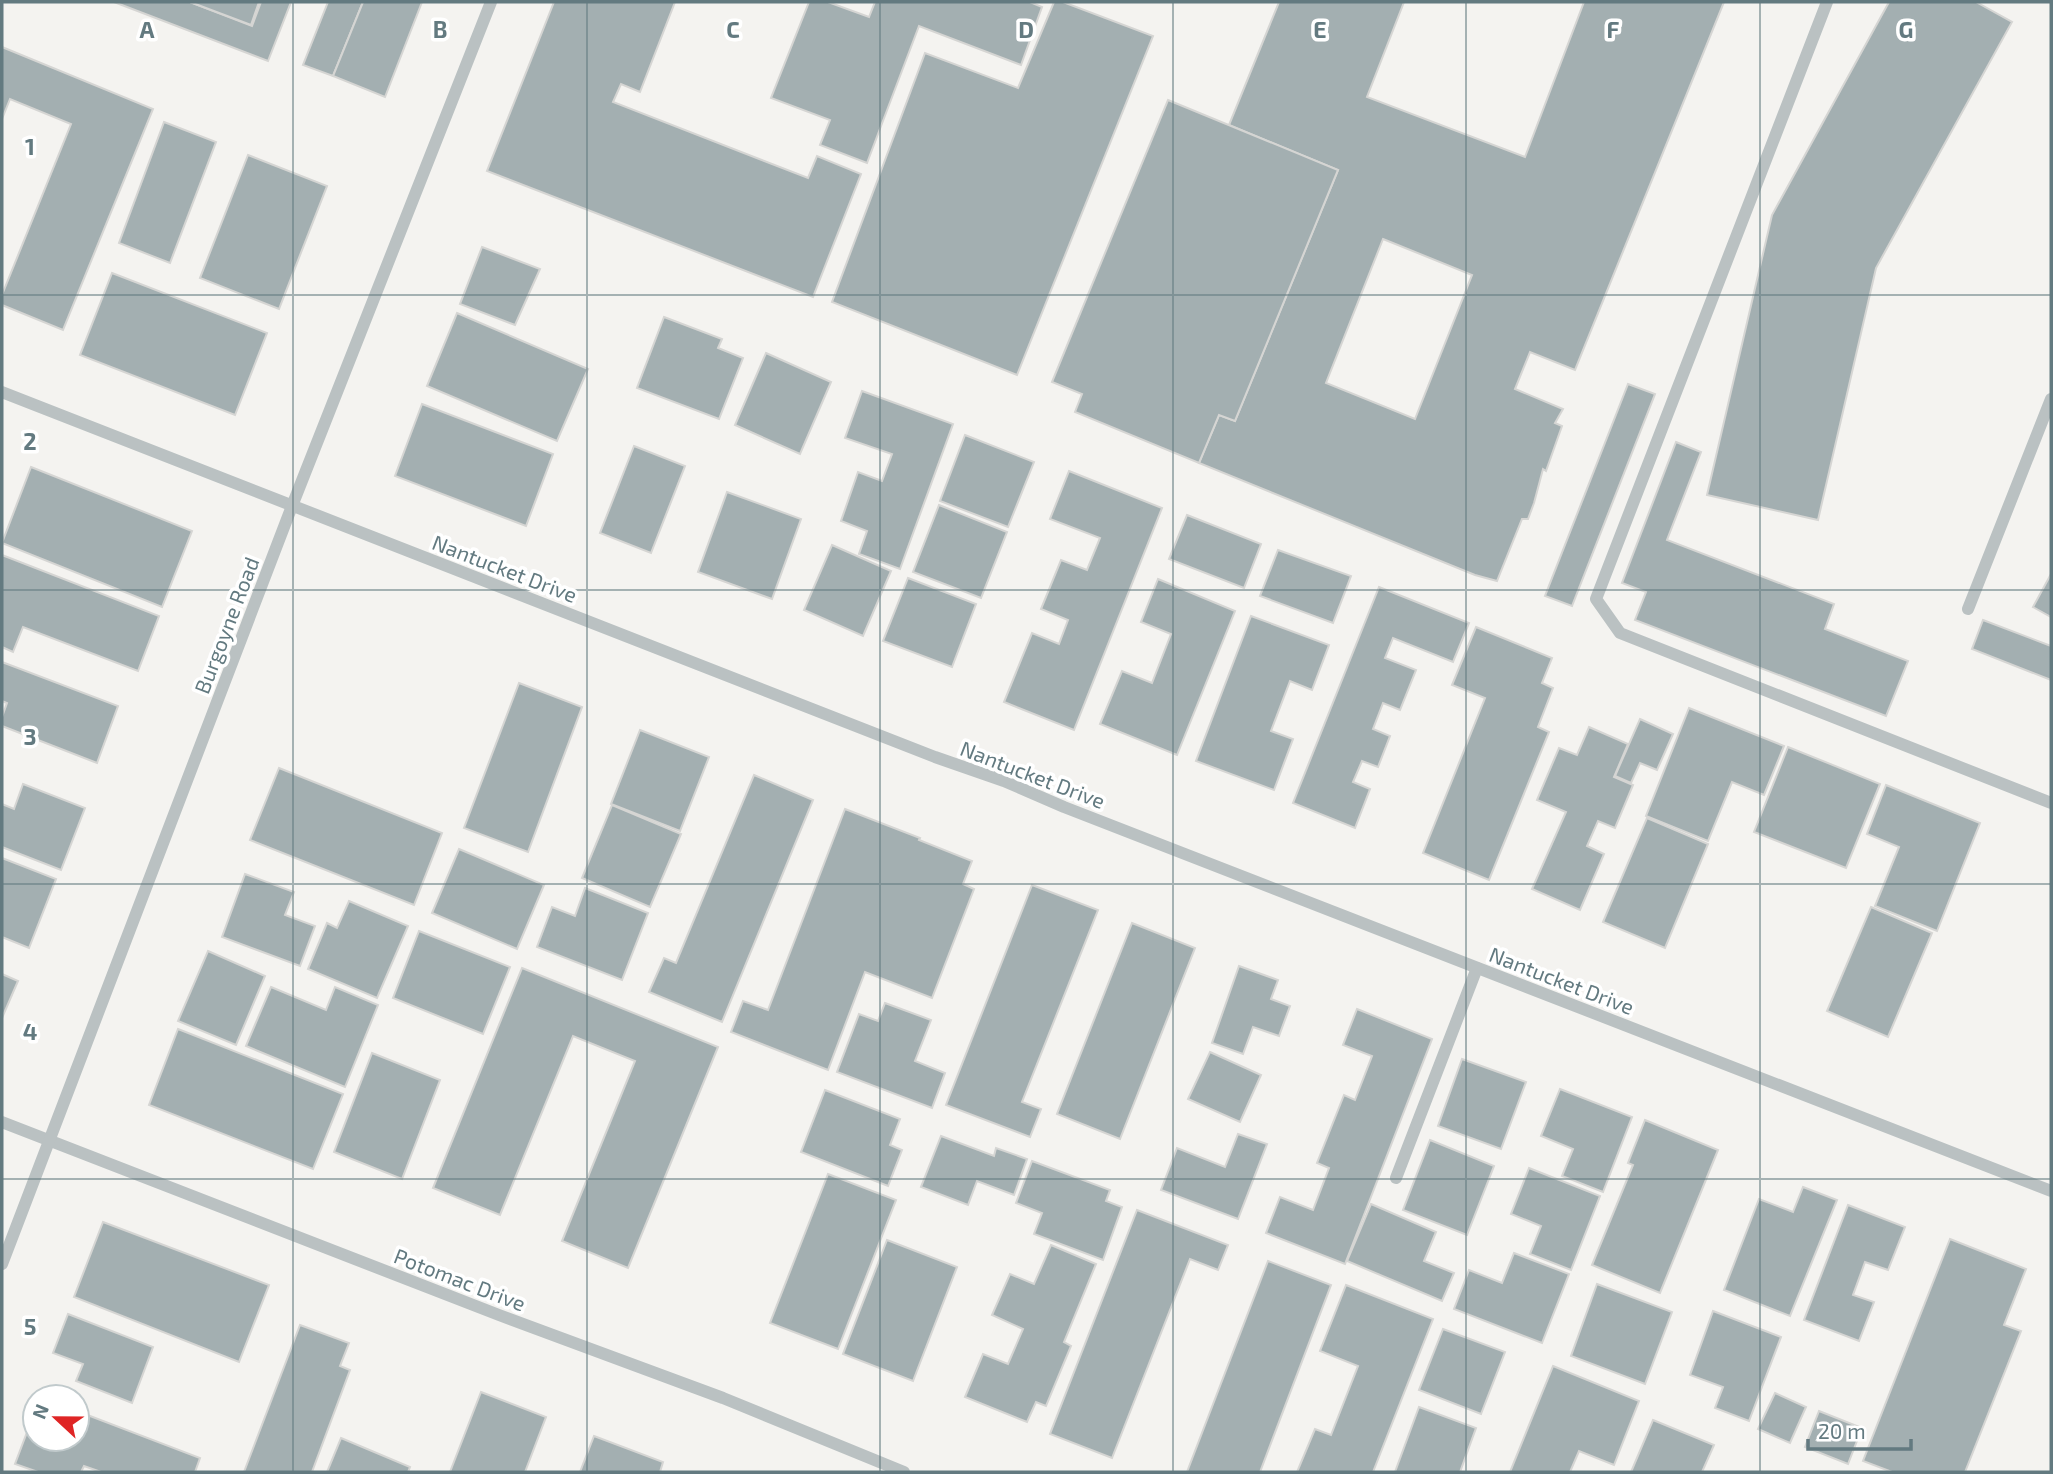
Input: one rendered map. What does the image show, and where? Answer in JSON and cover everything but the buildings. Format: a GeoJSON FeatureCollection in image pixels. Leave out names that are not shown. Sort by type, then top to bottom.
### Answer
{"type":"FeatureCollection","features":[{"type":"Feature","properties":{"kind":"street","name":"Burgoyne Road"},"geometry":{"type":"LineString","coordinates":[[2,1264],[292,506],[491,2]]}},
{"type":"Feature","properties":{"kind":"street"},"geometry":{"type":"LineString","coordinates":[[1827,2],[1595,599],[1620,633],[2051,803]]}},
{"type":"Feature","properties":{"kind":"street","name":"Nantucket Drive"},"geometry":{"type":"LineString","coordinates":[[2,392],[2051,1191]]}},
{"type":"Feature","properties":{"kind":"street"},"geometry":{"type":"LineString","coordinates":[[1968,609],[2051,399]]}},
{"type":"Feature","properties":{"kind":"street"},"geometry":{"type":"LineString","coordinates":[[1396,1178],[1477,968]]}},
{"type":"Feature","properties":{"kind":"street","name":"Potomac Drive"},"geometry":{"type":"LineString","coordinates":[[2,1122],[499,1315],[723,1398],[904,1472]]}}]}
